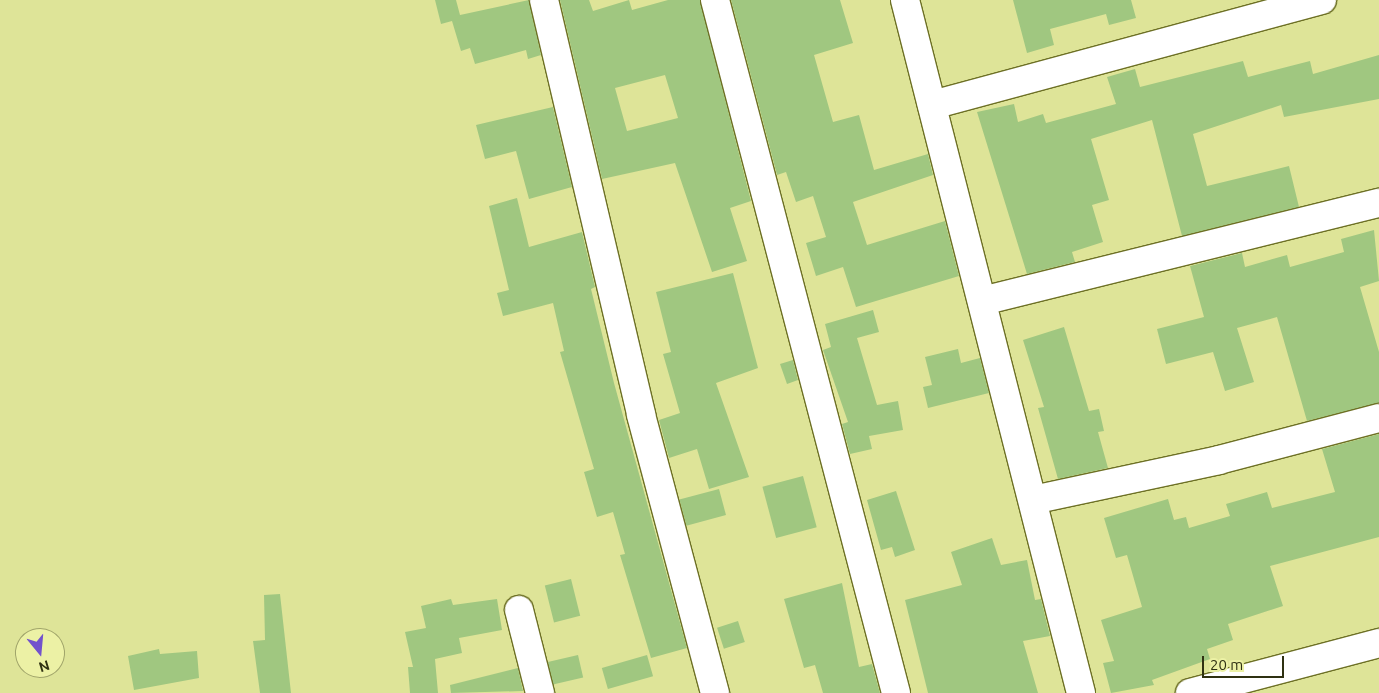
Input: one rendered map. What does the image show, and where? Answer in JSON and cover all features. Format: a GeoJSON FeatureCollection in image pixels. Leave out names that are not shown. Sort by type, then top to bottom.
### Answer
{"type":"FeatureCollection","features":[{"type":"Feature","properties":{"kind":"street"},"geometry":{"type":"LineString","coordinates":[[544,0],[641,415],[715,693]]}},
{"type":"Feature","properties":{"kind":"street"},"geometry":{"type":"LineString","coordinates":[[715,0],[896,693]]}},
{"type":"Feature","properties":{"kind":"street"},"geometry":{"type":"LineString","coordinates":[[905,0],[1081,693]]}},
{"type":"Feature","properties":{"kind":"street"},"geometry":{"type":"LineString","coordinates":[[932,105],[1315,1]]}},
{"type":"Feature","properties":{"kind":"street"},"geometry":{"type":"LineString","coordinates":[[982,301],[1379,203]]}},
{"type":"Feature","properties":{"kind":"street"},"geometry":{"type":"LineString","coordinates":[[1033,500],[1219,460],[1379,418]]}},
{"type":"Feature","properties":{"kind":"street"},"geometry":{"type":"LineString","coordinates":[[519,610],[540,693]]}},
{"type":"Feature","properties":{"kind":"street"},"geometry":{"type":"LineString","coordinates":[[1190,693],[1379,643]]}},
{"type":"Feature","properties":{"kind":"building"},"geometry":{"type":"Polygon","coordinates":[[[435,0],[456,0],[460,15],[529,0],[541,55],[528,59],[526,50],[475,64],[470,48],[461,51],[452,21],[441,24],[435,0]]]}},
{"type":"Feature","properties":{"kind":"building"},"geometry":{"type":"Polygon","coordinates":[[[560,0],[589,0],[593,11],[629,0],[632,10],[668,0],[700,0],[751,201],[730,208],[747,261],[712,272],[675,163],[602,179],[560,0]],[[665,75],[615,88],[627,131],[678,118],[665,75]]]}},
{"type":"Feature","properties":{"kind":"building"},"geometry":{"type":"Polygon","coordinates":[[[731,0],[840,0],[853,43],[814,55],[833,122],[859,115],[874,170],[928,154],[933,175],[853,202],[867,245],[945,221],[959,276],[856,307],[843,267],[816,276],[806,243],[826,237],[813,196],[796,202],[786,172],[777,175],[731,0]]]}},
{"type":"Feature","properties":{"kind":"building"},"geometry":{"type":"Polygon","coordinates":[[[1013,0],[1131,0],[1136,18],[1109,25],[1106,14],[1050,29],[1054,45],[1027,53],[1013,0]]]}},
{"type":"Feature","properties":{"kind":"building"},"geometry":{"type":"Polygon","coordinates":[[[1379,55],[1379,99],[1284,117],[1281,105],[1193,134],[1207,186],[1289,166],[1299,207],[1182,236],[1152,120],[1091,139],[1109,200],[1092,205],[1103,242],[1072,252],[1075,262],[1027,274],[977,112],[1014,104],[1018,122],[1043,114],[1046,123],[1116,104],[1107,77],[1135,69],[1140,87],[1243,61],[1248,77],[1310,61],[1313,74],[1379,55]]]}},
{"type":"Feature","properties":{"kind":"building"},"geometry":{"type":"Polygon","coordinates":[[[553,107],[572,187],[529,199],[516,151],[485,159],[476,125],[553,107]]]}},
{"type":"Feature","properties":{"kind":"building"},"geometry":{"type":"Polygon","coordinates":[[[517,198],[529,247],[582,232],[595,287],[591,289],[614,383],[687,648],[651,658],[620,555],[625,554],[613,512],[597,517],[584,472],[594,469],[560,352],[564,351],[553,303],[503,316],[497,293],[509,290],[489,206],[517,198]]]}},
{"type":"Feature","properties":{"kind":"building"},"geometry":{"type":"Polygon","coordinates":[[[1374,230],[1379,281],[1360,287],[1379,352],[1379,403],[1307,421],[1277,317],[1237,328],[1254,382],[1225,391],[1213,352],[1166,364],[1157,329],[1204,317],[1190,266],[1242,253],[1245,267],[1287,255],[1290,267],[1344,252],[1341,239],[1374,230]]]}},
{"type":"Feature","properties":{"kind":"building"},"geometry":{"type":"Polygon","coordinates":[[[733,273],[758,368],[716,383],[749,477],[709,489],[697,449],[669,458],[659,420],[680,413],[663,354],[671,352],[656,292],[733,273]]]}},
{"type":"Feature","properties":{"kind":"building"},"geometry":{"type":"Polygon","coordinates":[[[873,310],[879,332],[857,338],[877,405],[898,401],[903,430],[869,436],[872,449],[850,454],[842,424],[848,422],[823,350],[831,347],[825,324],[873,310]]]}},
{"type":"Feature","properties":{"kind":"building"},"geometry":{"type":"Polygon","coordinates":[[[1064,327],[1089,411],[1099,409],[1104,431],[1098,432],[1108,468],[1058,479],[1038,408],[1044,407],[1023,340],[1064,327]]]}},
{"type":"Feature","properties":{"kind":"building"},"geometry":{"type":"Polygon","coordinates":[[[958,349],[961,363],[980,358],[989,393],[928,408],[923,387],[932,385],[925,357],[958,349]]]}},
{"type":"Feature","properties":{"kind":"building"},"geometry":{"type":"Polygon","coordinates":[[[793,360],[798,380],[787,384],[780,364],[793,360]]]}},
{"type":"Feature","properties":{"kind":"building"},"geometry":{"type":"Polygon","coordinates":[[[1379,434],[1379,537],[1270,566],[1283,606],[1228,624],[1233,640],[1207,649],[1210,659],[1152,680],[1154,685],[1111,693],[1103,663],[1114,661],[1101,620],[1142,607],[1127,555],[1116,558],[1104,518],[1168,499],[1174,520],[1186,517],[1189,528],[1230,516],[1226,504],[1267,492],[1272,508],[1335,492],[1322,449],[1379,434]]]}},
{"type":"Feature","properties":{"kind":"building"},"geometry":{"type":"Polygon","coordinates":[[[803,476],[817,527],[776,538],[762,487],[803,476]]]}},
{"type":"Feature","properties":{"kind":"building"},"geometry":{"type":"Polygon","coordinates":[[[719,489],[726,515],[686,526],[679,500],[719,489]]]}},
{"type":"Feature","properties":{"kind":"building"},"geometry":{"type":"Polygon","coordinates":[[[896,491],[915,550],[895,557],[892,547],[881,550],[867,500],[896,491]]]}},
{"type":"Feature","properties":{"kind":"building"},"geometry":{"type":"Polygon","coordinates":[[[992,538],[1001,565],[1027,560],[1035,600],[1041,599],[1050,636],[1023,641],[1038,693],[928,693],[905,600],[962,585],[951,552],[992,538]]]}},
{"type":"Feature","properties":{"kind":"building"},"geometry":{"type":"Polygon","coordinates":[[[571,579],[580,616],[554,622],[545,586],[571,579]]]}},
{"type":"Feature","properties":{"kind":"building"},"geometry":{"type":"Polygon","coordinates":[[[842,583],[859,667],[872,664],[880,693],[823,693],[815,665],[804,668],[784,599],[842,583]]]}},
{"type":"Feature","properties":{"kind":"building"},"geometry":{"type":"Polygon","coordinates":[[[280,594],[291,693],[260,693],[253,641],[265,640],[264,595],[280,594]]]}},
{"type":"Feature","properties":{"kind":"building"},"geometry":{"type":"Polygon","coordinates":[[[451,599],[453,605],[497,599],[502,630],[459,638],[462,653],[435,659],[438,693],[410,693],[408,667],[413,667],[405,632],[426,628],[421,606],[451,599]]]}},
{"type":"Feature","properties":{"kind":"building"},"geometry":{"type":"Polygon","coordinates":[[[738,621],[745,642],[724,649],[717,628],[738,621]]]}},
{"type":"Feature","properties":{"kind":"building"},"geometry":{"type":"Polygon","coordinates":[[[159,649],[160,654],[197,651],[199,678],[134,690],[128,656],[159,649]]]}},
{"type":"Feature","properties":{"kind":"building"},"geometry":{"type":"Polygon","coordinates":[[[578,655],[583,677],[553,684],[548,662],[578,655]]]}},
{"type":"Feature","properties":{"kind":"building"},"geometry":{"type":"Polygon","coordinates":[[[647,655],[653,676],[608,689],[602,668],[647,655]]]}},
{"type":"Feature","properties":{"kind":"building"},"geometry":{"type":"Polygon","coordinates":[[[518,668],[523,691],[451,693],[450,685],[518,668]]]}}]}
